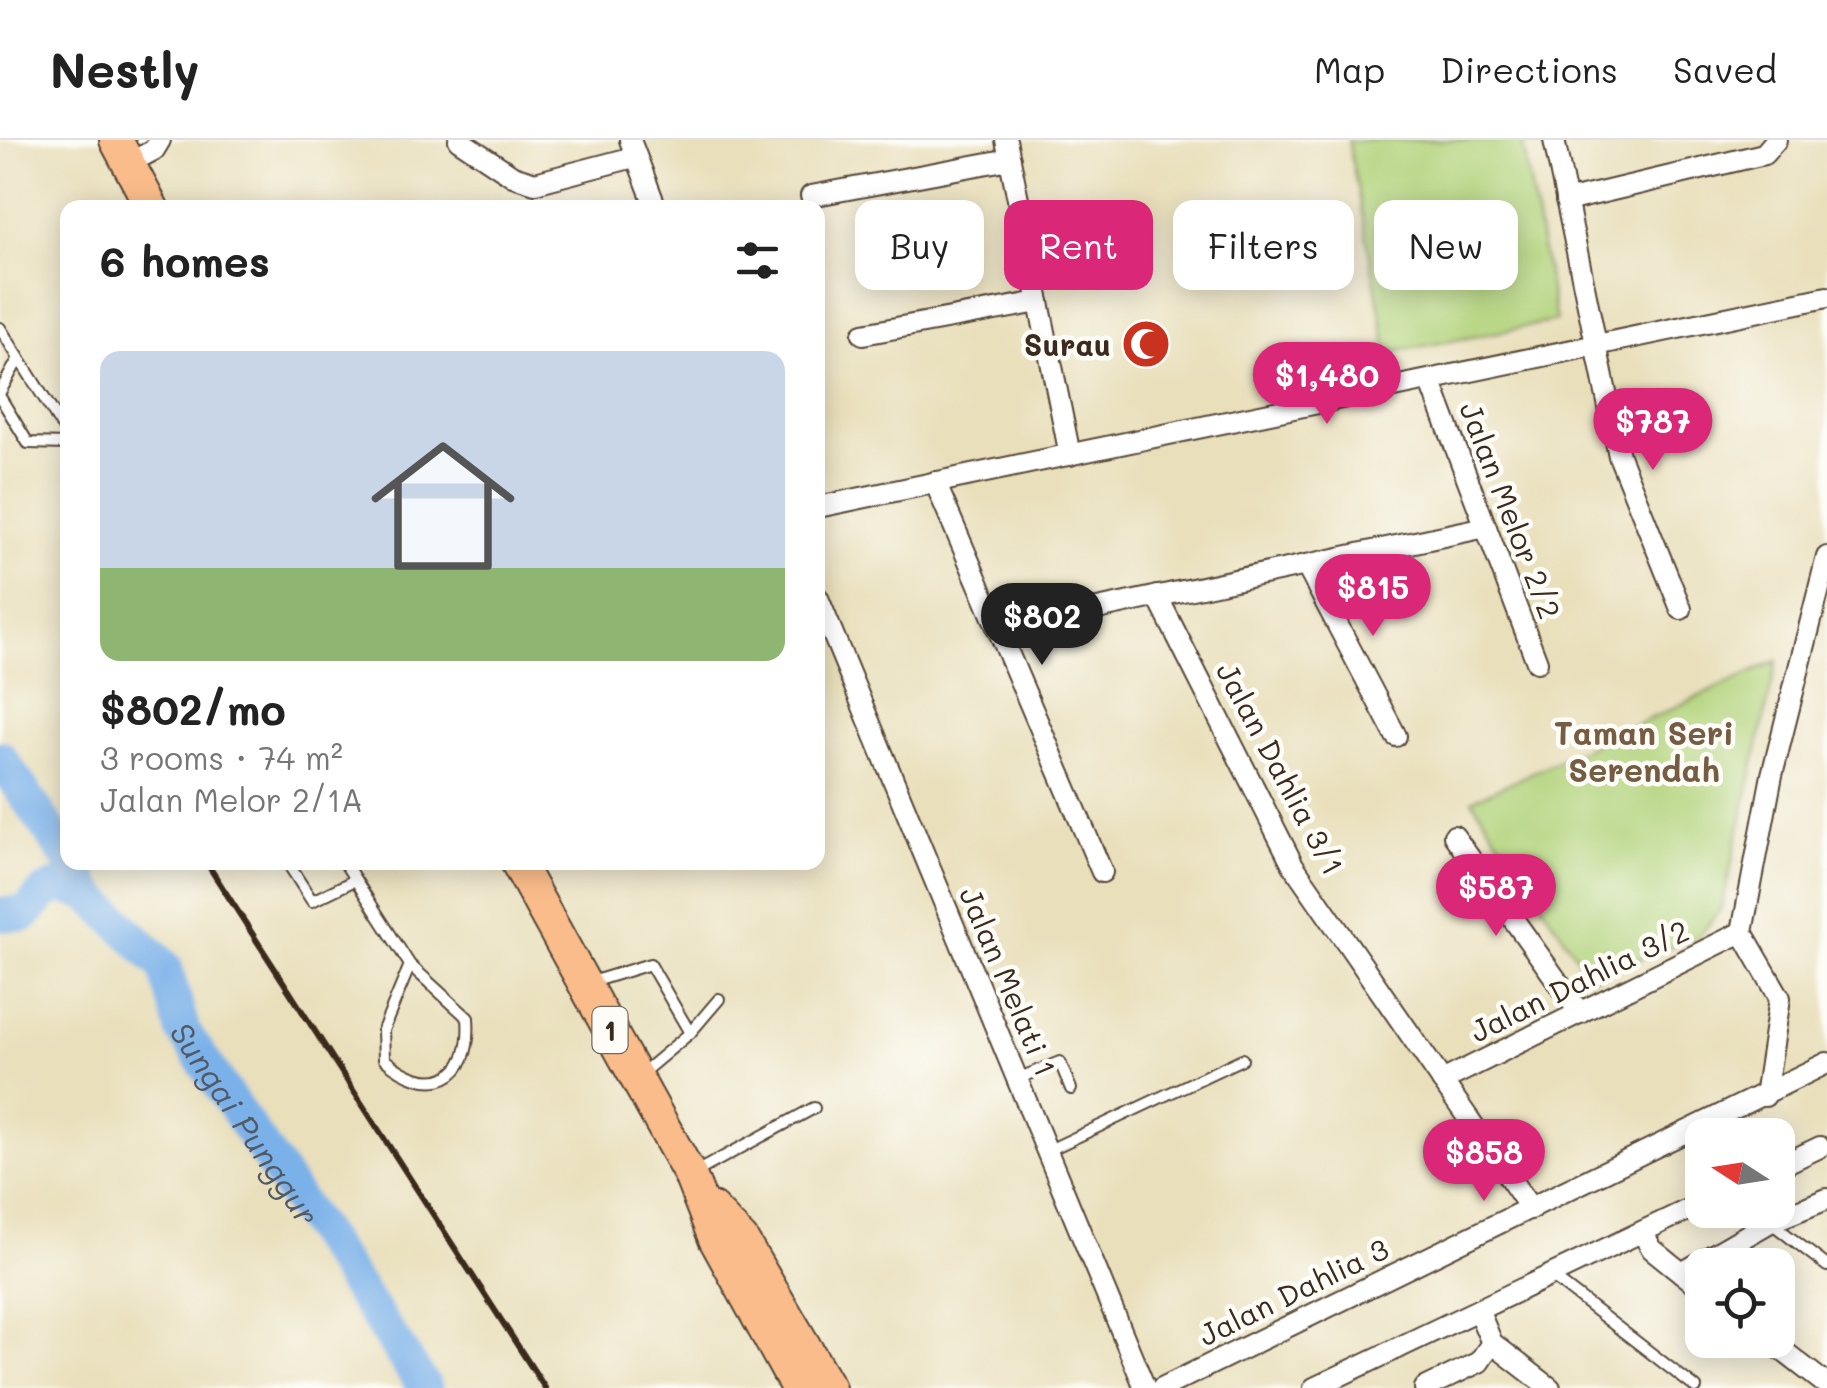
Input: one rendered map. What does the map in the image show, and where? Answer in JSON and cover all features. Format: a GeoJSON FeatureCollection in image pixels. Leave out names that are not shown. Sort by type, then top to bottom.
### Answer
{"type":"FeatureCollection","features":[{"type":"Feature","properties":{"kind":"main road"},"geometry":{"type":"LineString","coordinates":[[122,152],[148,200]]}},
{"type":"Feature","properties":{"kind":"main road","name":"1"},"geometry":{"type":"LineString","coordinates":[[521,870],[696,1187],[715,1239],[797,1388]]}},
{"type":"Feature","properties":{"kind":"main road","name":"1"},"geometry":{"type":"LineString","coordinates":[[696,1187],[742,1240],[829,1388]]}},
{"type":"Feature","properties":{"kind":"street"},"geometry":{"type":"LineString","coordinates":[[122,152],[154,150],[160,140]]}},
{"type":"Feature","properties":{"kind":"street"},"geometry":{"type":"LineString","coordinates":[[459,140],[513,176],[535,182],[632,148],[653,200]]}},
{"type":"Feature","properties":{"kind":"street"},"geometry":{"type":"LineString","coordinates":[[1554,140],[1619,456],[1680,609]]}},
{"type":"Feature","properties":{"kind":"street"},"geometry":{"type":"LineString","coordinates":[[1566,200],[1764,154],[1776,140]]}},
{"type":"Feature","properties":{"kind":"street"},"geometry":{"type":"LineString","coordinates":[[811,196],[1008,149],[1070,454]]}},
{"type":"Feature","properties":{"kind":"street"},"geometry":{"type":"LineString","coordinates":[[825,506],[1827,297]]}},
{"type":"Feature","properties":{"kind":"street"},"geometry":{"type":"LineString","coordinates":[[863,334],[1039,302]]}},
{"type":"Feature","properties":{"kind":"street","name":"Jalan Melor 2/2"},"geometry":{"type":"LineString","coordinates":[[1430,380],[1537,662]]}},
{"type":"Feature","properties":{"kind":"street"},"geometry":{"type":"LineString","coordinates":[[935,482],[1102,872]]}},
{"type":"Feature","properties":{"kind":"street"},"geometry":{"type":"LineString","coordinates":[[998,630],[1486,528]]}},
{"type":"Feature","properties":{"kind":"street"},"geometry":{"type":"LineString","coordinates":[[1765,1096],[1780,998],[1742,932],[1772,775],[1827,557]]}},
{"type":"Feature","properties":{"kind":"street"},"geometry":{"type":"LineString","coordinates":[[1306,565],[1396,736]]}},
{"type":"Feature","properties":{"kind":"street","name":"Jalan Dahlia 3/1"},"geometry":{"type":"LineString","coordinates":[[1158,596],[1292,865],[1531,1209]]}},
{"type":"Feature","properties":{"kind":"street","name":"Jalan Melati 1"},"geometry":{"type":"LineString","coordinates":[[825,615],[1145,1388]]}},
{"type":"Feature","properties":{"kind":"street"},"geometry":{"type":"LineString","coordinates":[[1454,836],[1580,1013]]}},
{"type":"Feature","properties":{"kind":"street","name":"Jalan Dahlia 3/2"},"geometry":{"type":"LineString","coordinates":[[1442,1080],[1742,932]]}},
{"type":"Feature","properties":{"kind":"street","name":"Jalan Dahlia 3"},"geometry":{"type":"LineString","coordinates":[[1162,1388],[1827,1063]]}},
{"type":"Feature","properties":{"kind":"street"},"geometry":{"type":"LineString","coordinates":[[1795,1160],[1824,1145]]}},
{"type":"Feature","properties":{"kind":"street"},"geometry":{"type":"LineString","coordinates":[[1795,1212],[1827,1199]]}},
{"type":"Feature","properties":{"kind":"street"},"geometry":{"type":"LineString","coordinates":[[1314,1388],[1685,1211]]}},
{"type":"Feature","properties":{"kind":"street"},"geometry":{"type":"LineString","coordinates":[[1682,1273],[1760,1228]]}},
{"type":"Feature","properties":{"kind":"street"},"geometry":{"type":"LineString","coordinates":[[1642,1232],[1652,1249],[1685,1275]]}},
{"type":"Feature","properties":{"kind":"street"},"geometry":{"type":"LineString","coordinates":[[1478,1310],[1492,1344],[1550,1388]]}},
{"type":"Feature","properties":{"kind":"street"},"geometry":{"type":"LineString","coordinates":[[1425,1388],[1479,1362],[1492,1344]]}},
{"type":"Feature","properties":{"kind":"street"},"geometry":{"type":"LineString","coordinates":[[1792,1358],[1827,1385]]}},
{"type":"Feature","properties":{"kind":"lane"},"geometry":{"type":"LineString","coordinates":[[0,328],[60,423]]}},
{"type":"Feature","properties":{"kind":"lane"},"geometry":{"type":"LineString","coordinates":[[19,358],[0,394],[28,443],[60,444]]}},
{"type":"Feature","properties":{"kind":"lane"},"geometry":{"type":"LineString","coordinates":[[292,870],[312,901],[355,880]]}},
{"type":"Feature","properties":{"kind":"lane"},"geometry":{"type":"LineString","coordinates":[[349,870],[410,965],[468,1018],[470,1048],[456,1071],[432,1081],[407,1078],[384,1058],[383,1030],[410,965]]}},
{"type":"Feature","properties":{"kind":"lane"},"geometry":{"type":"LineString","coordinates":[[584,984],[650,964],[690,1032]]}},
{"type":"Feature","properties":{"kind":"lane"},"geometry":{"type":"LineString","coordinates":[[637,1078],[690,1032],[719,999]]}},
{"type":"Feature","properties":{"kind":"lane"},"geometry":{"type":"LineString","coordinates":[[1047,1150],[1242,1059]]}},
{"type":"Feature","properties":{"kind":"lane"},"geometry":{"type":"LineString","coordinates":[[1017,1079],[1060,1062],[1072,1089]]}},
{"type":"Feature","properties":{"kind":"lane"},"geometry":{"type":"LineString","coordinates":[[696,1187],[814,1108]]}},
{"type":"Feature","properties":{"kind":"lane"},"geometry":{"type":"LineString","coordinates":[[1778,1228],[1827,1266]]}},
{"type":"Feature","properties":{"kind":"lane"},"geometry":{"type":"LineString","coordinates":[[1550,1276],[1696,1388]]}},
{"type":"Feature","properties":{"kind":"green space"},"geometry":{"type":"Polygon","coordinates":[[[1348,140],[1522,140],[1556,321],[1388,353],[1376,290],[1518,290],[1518,200],[1374,200],[1374,278],[1348,140]]]}},
{"type":"Feature","properties":{"kind":"green space"},"geometry":{"type":"Polygon","coordinates":[[[1777,661],[1722,907],[1699,936],[1591,978],[1472,800],[1777,661]]]}},
{"type":"Feature","properties":{"kind":"waterway","name":"Sungai Punggur"},"geometry":{"type":"LineString","coordinates":[[0,758],[60,845]]}},
{"type":"Feature","properties":{"kind":"waterway","name":"Sungai Punggur"},"geometry":{"type":"LineString","coordinates":[[76,870],[89,894],[165,967],[183,1031],[425,1388]]}},
{"type":"Feature","properties":{"kind":"waterway"},"geometry":{"type":"LineString","coordinates":[[0,914],[25,914],[44,893],[60,886],[89,894]]}},
{"type":"Feature","properties":{"kind":"railway"},"geometry":{"type":"LineString","coordinates":[[211,870],[545,1388]]}},
{"type":"Feature","properties":{"kind":"place","name":"Surau"},"geometry":{"type":"Point","coordinates":[1146,344]}},
{"type":"Feature","properties":{"kind":"district","name":"Taman Seri Serendah"},"geometry":{"type":"Point","coordinates":[1644,750]}}]}
